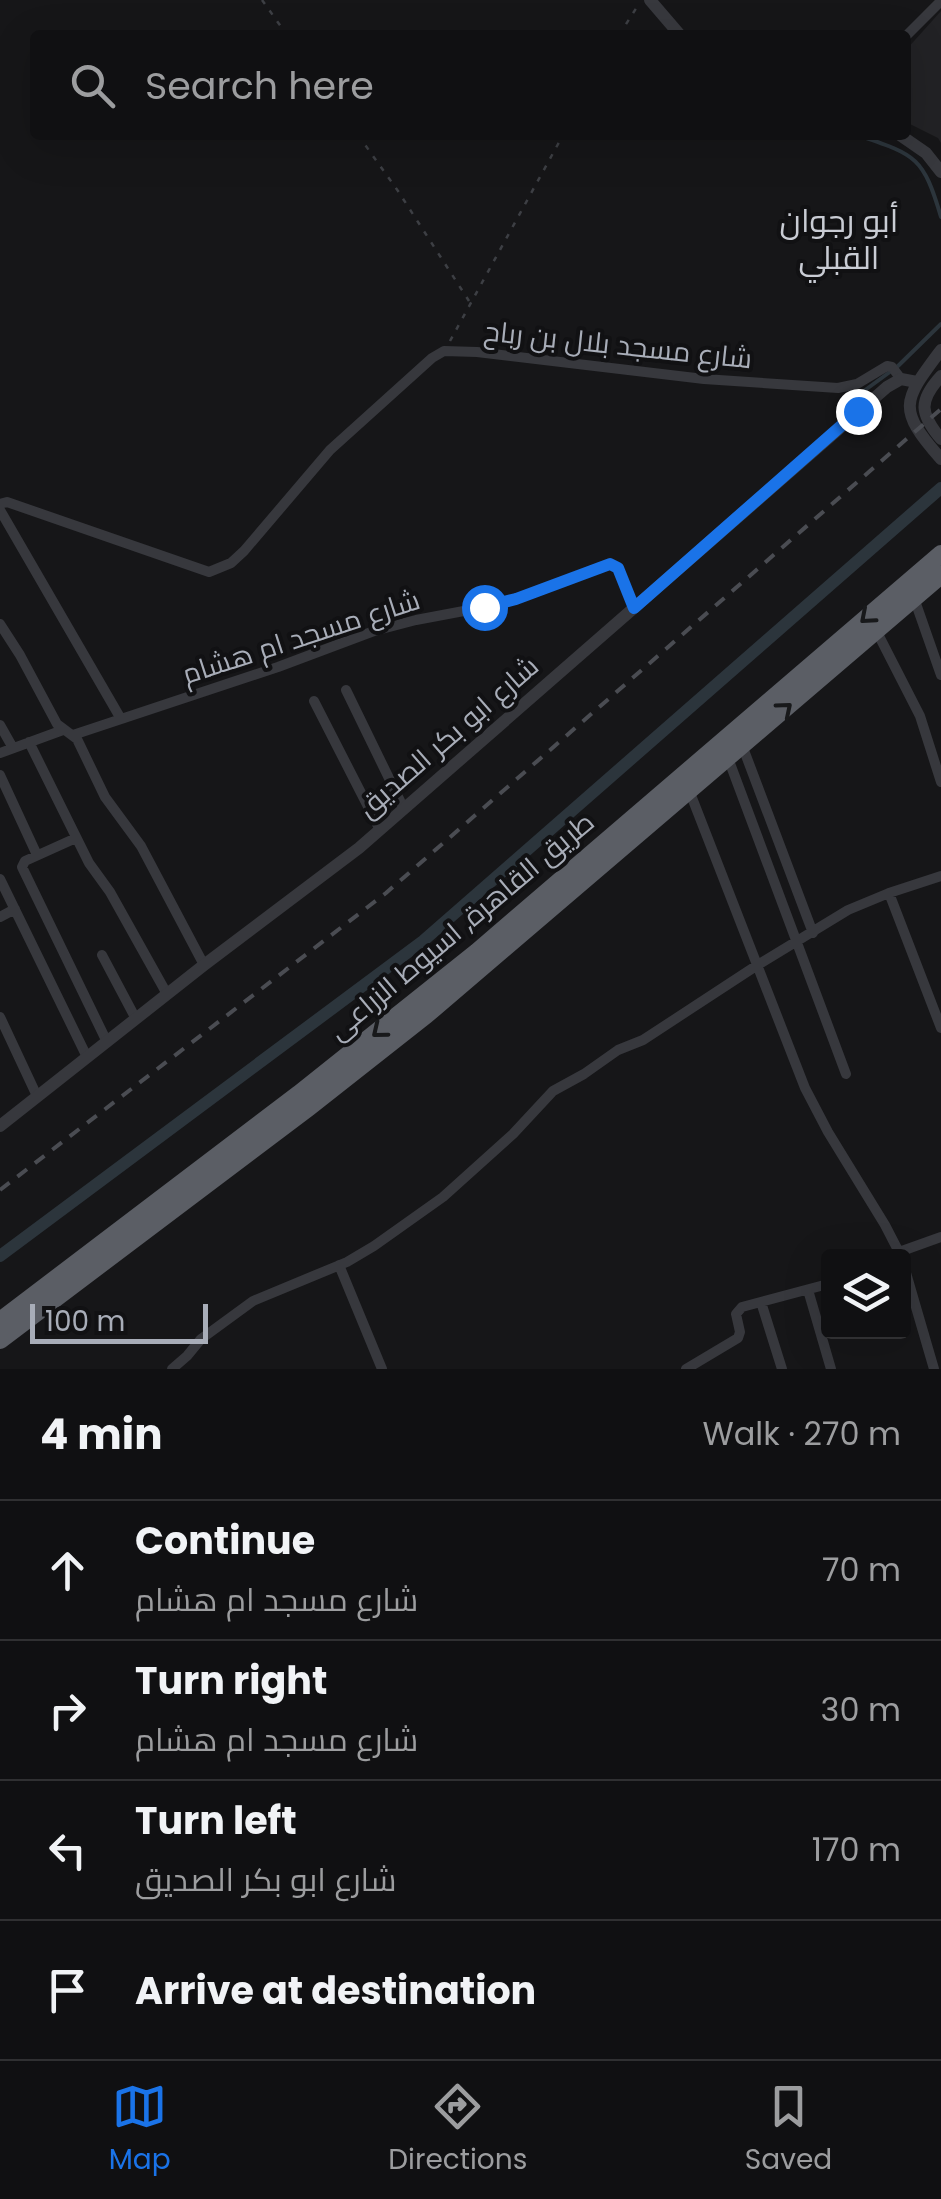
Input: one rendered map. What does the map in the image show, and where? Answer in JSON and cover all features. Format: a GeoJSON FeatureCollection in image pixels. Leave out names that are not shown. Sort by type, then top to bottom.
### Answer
{"type":"FeatureCollection","features":[{"type":"Feature","properties":{"kind":"highway","name":"طريق القاهرة, اسيوط الزراعى"},"geometry":{"type":"LineString","coordinates":[[0,1340],[420,1009],[686,783],[941,554]]}},
{"type":"Feature","properties":{"kind":"highway","name":"طريق القاهرة, اسيوط الزراعى"},"geometry":{"type":"LineString","coordinates":[[686,783],[735,751],[941,575]]}},
{"type":"Feature","properties":{"kind":"highway","name":"طريق القاهرة, اسيوط الزراعى"},"geometry":{"type":"LineString","coordinates":[[0,1321],[304,1101]]}},
{"type":"Feature","properties":{"kind":"street"},"geometry":{"type":"LineString","coordinates":[[650,0],[676,30]]}},
{"type":"Feature","properties":{"kind":"street"},"geometry":{"type":"LineString","coordinates":[[911,31],[941,1]]}},
{"type":"Feature","properties":{"kind":"street"},"geometry":{"type":"LineString","coordinates":[[907,140],[926,153],[941,172]]}},
{"type":"Feature","properties":{"kind":"street"},"geometry":{"type":"LineString","coordinates":[[932,436],[917,431],[910,398],[941,350]]}},
{"type":"Feature","properties":{"kind":"street","name":"شارع مسجد بلال بن رباح"},"geometry":{"type":"LineString","coordinates":[[0,507],[6,502],[202,570],[218,570],[244,551],[330,450],[444,351],[543,358],[704,379],[838,388],[857,384],[886,366],[896,373]]}},
{"type":"Feature","properties":{"kind":"street"},"geometry":{"type":"LineString","coordinates":[[896,373],[917,382]]}},
{"type":"Feature","properties":{"kind":"street","name":"شارع ابو بكر الصديق"},"geometry":{"type":"LineString","coordinates":[[0,1126],[380,830],[887,387],[896,373]]}},
{"type":"Feature","properties":{"kind":"street"},"geometry":{"type":"LineString","coordinates":[[941,376],[925,398],[923,410],[941,459]]}},
{"type":"Feature","properties":{"kind":"street"},"geometry":{"type":"LineString","coordinates":[[0,507],[122,719]]}},
{"type":"Feature","properties":{"kind":"street","name":"شارع مسجد ام هشام"},"geometry":{"type":"LineString","coordinates":[[0,752],[122,719],[374,631],[497,604],[610,564],[618,568],[634,608]]}},
{"type":"Feature","properties":{"kind":"street"},"geometry":{"type":"LineString","coordinates":[[914,598],[941,675]]}},
{"type":"Feature","properties":{"kind":"street"},"geometry":{"type":"LineString","coordinates":[[0,624],[55,720],[68,733],[105,797],[141,846],[204,965]]}},
{"type":"Feature","properties":{"kind":"street"},"geometry":{"type":"LineString","coordinates":[[877,632],[920,716],[941,782]]}},
{"type":"Feature","properties":{"kind":"street"},"geometry":{"type":"LineString","coordinates":[[346,690],[404,809]]}},
{"type":"Feature","properties":{"kind":"street"},"geometry":{"type":"LineString","coordinates":[[314,702],[380,830]]}},
{"type":"Feature","properties":{"kind":"street"},"geometry":{"type":"LineString","coordinates":[[0,725],[13,748]]}},
{"type":"Feature","properties":{"kind":"street"},"geometry":{"type":"LineString","coordinates":[[29,742],[89,863],[110,892],[167,994]]}},
{"type":"Feature","properties":{"kind":"street"},"geometry":{"type":"LineString","coordinates":[[735,751],[813,932]]}},
{"type":"Feature","properties":{"kind":"street"},"geometry":{"type":"LineString","coordinates":[[735,751],[796,942],[846,1074]]}},
{"type":"Feature","properties":{"kind":"street"},"geometry":{"type":"LineString","coordinates":[[0,775],[38,855]]}},
{"type":"Feature","properties":{"kind":"street"},"geometry":{"type":"LineString","coordinates":[[686,783],[816,1111],[897,1249]]}},
{"type":"Feature","properties":{"kind":"street"},"geometry":{"type":"LineString","coordinates":[[76,838],[23,862],[22,867],[107,1042]]}},
{"type":"Feature","properties":{"kind":"street"},"geometry":{"type":"LineString","coordinates":[[172,1369],[201,1339],[253,1300],[339,1265],[374,1246],[443,1197],[553,1091],[618,1050],[643,1040],[856,906],[940,878]]}},
{"type":"Feature","properties":{"kind":"street"},"geometry":{"type":"LineString","coordinates":[[0,880],[87,1057]]}},
{"type":"Feature","properties":{"kind":"street"},"geometry":{"type":"LineString","coordinates":[[889,892],[941,1028]]}},
{"type":"Feature","properties":{"kind":"street"},"geometry":{"type":"LineString","coordinates":[[0,917],[14,909]]}},
{"type":"Feature","properties":{"kind":"street"},"geometry":{"type":"LineString","coordinates":[[102,955],[136,1019]]}},
{"type":"Feature","properties":{"kind":"street"},"geometry":{"type":"LineString","coordinates":[[0,1017],[38,1096]]}},
{"type":"Feature","properties":{"kind":"street"},"geometry":{"type":"LineString","coordinates":[[911,1249],[941,1237]]}},
{"type":"Feature","properties":{"kind":"street"},"geometry":{"type":"LineString","coordinates":[[339,1265],[382,1369]]}},
{"type":"Feature","properties":{"kind":"street"},"geometry":{"type":"LineString","coordinates":[[686,1369],[738,1338],[736,1314],[742,1307],[821,1286]]}},
{"type":"Feature","properties":{"kind":"street"},"geometry":{"type":"LineString","coordinates":[[808,1290],[831,1369]]}},
{"type":"Feature","properties":{"kind":"street"},"geometry":{"type":"LineString","coordinates":[[911,1290],[934,1369]]}},
{"type":"Feature","properties":{"kind":"street"},"geometry":{"type":"LineString","coordinates":[[761,1302],[782,1369]]}},
{"type":"Feature","properties":{"kind":"street"},"geometry":{"type":"LineString","coordinates":[[708,1356],[711,1369]]}},
{"type":"Feature","properties":{"kind":"path"},"geometry":{"type":"LineString","coordinates":[[262,0],[283,30]]}},
{"type":"Feature","properties":{"kind":"path"},"geometry":{"type":"LineString","coordinates":[[623,30],[642,0]]}},
{"type":"Feature","properties":{"kind":"path"},"geometry":{"type":"LineString","coordinates":[[361,140],[470,302]]}},
{"type":"Feature","properties":{"kind":"path"},"geometry":{"type":"LineString","coordinates":[[444,351],[560,140]]}},
{"type":"Feature","properties":{"kind":"shaded area"},"geometry":{"type":"Polygon","coordinates":[[[941,11],[941,143],[911,124],[911,44],[941,11]]]}},
{"type":"Feature","properties":{"kind":"waterway"},"geometry":{"type":"LineString","coordinates":[[870,140],[914,161],[929,181],[941,217]]}},
{"type":"Feature","properties":{"kind":"waterway"},"geometry":{"type":"LineString","coordinates":[[857,396],[898,366],[941,324]]}},
{"type":"Feature","properties":{"kind":"waterway"},"geometry":{"type":"LineString","coordinates":[[0,1256],[423,941],[941,488]]}},
{"type":"Feature","properties":{"kind":"railway"},"geometry":{"type":"LineString","coordinates":[[0,1190],[386,893],[941,409]]}},
{"type":"Feature","properties":{"kind":"district","name":"أبو رجوان القبلي"},"geometry":{"type":"Point","coordinates":[839,238]}},
{"type":"Feature","properties":{"kind":"route"},"geometry":{"type":"LineString","coordinates":[[484,607],[610,564],[618,568],[634,608],[858,411]]}}]}
